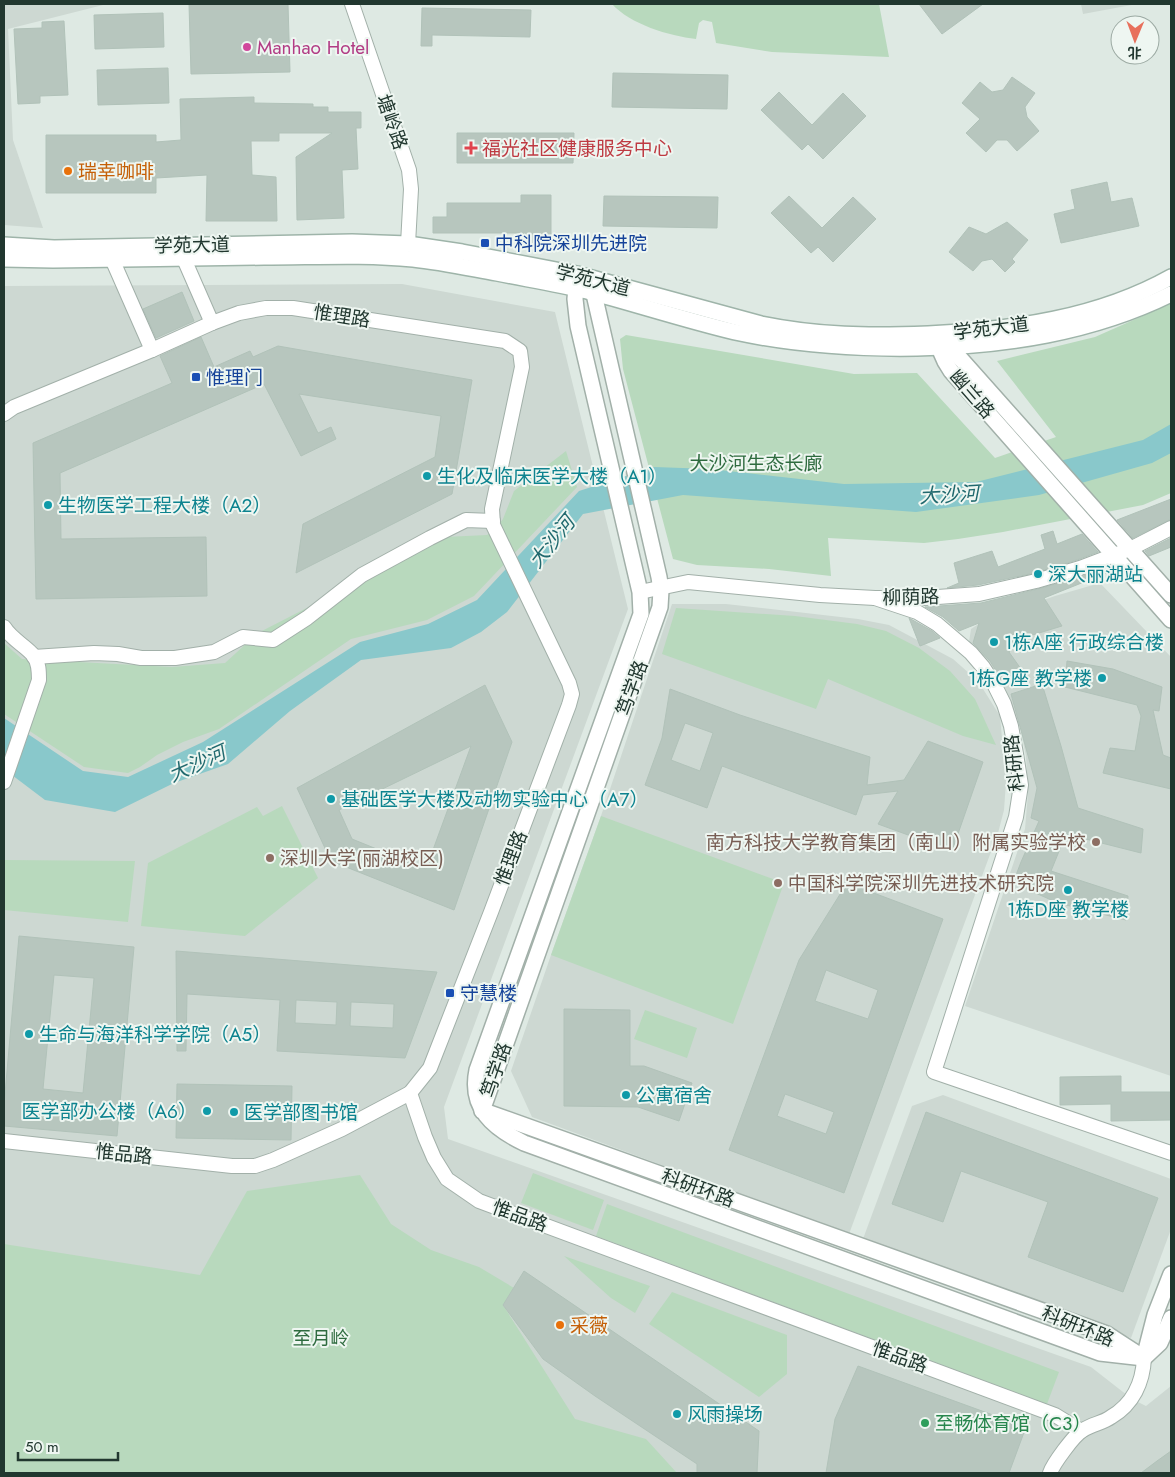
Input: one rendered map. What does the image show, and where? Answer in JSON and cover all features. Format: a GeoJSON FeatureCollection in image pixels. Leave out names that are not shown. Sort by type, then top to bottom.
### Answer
{"type":"FeatureCollection","features":[{"type":"Feature","properties":{"kind":"street","name":"塘岭路"},"geometry":{"type":"LineString","coordinates":[[352,4],[409,170],[408,244]]}},
{"type":"Feature","properties":{"kind":"street","name":"学苑大道"},"geometry":{"type":"LineString","coordinates":[[4,245],[54,248],[352,242],[408,244],[462,252],[790,330],[845,335],[888,336],[942,343],[1000,328],[1061,318],[1124,299],[1171,277]]}},
{"type":"Feature","properties":{"kind":"street","name":"学苑大道"},"geometry":{"type":"LineString","coordinates":[[4,259],[112,260],[350,256],[404,259],[581,280],[593,293],[733,331],[786,341],[840,347],[898,348],[942,343],[1005,342],[1089,326],[1126,314],[1171,294]]}},
{"type":"Feature","properties":{"kind":"street"},"geometry":{"type":"LineString","coordinates":[[184,258],[212,323]]}},
{"type":"Feature","properties":{"kind":"street"},"geometry":{"type":"LineString","coordinates":[[112,260],[152,350]]}},
{"type":"Feature","properties":{"kind":"street","name":"笃学路"},"geometry":{"type":"LineString","coordinates":[[482,1111],[475,1090],[477,1070],[638,627],[641,614],[640,592],[575,311],[581,280]]}},
{"type":"Feature","properties":{"kind":"street","name":"笃学路"},"geometry":{"type":"LineString","coordinates":[[482,1111],[660,607],[660,587],[593,293]]}},
{"type":"Feature","properties":{"kind":"street","name":"惟理路"},"geometry":{"type":"LineString","coordinates":[[4,414],[14,407],[212,323],[239,313],[266,308],[293,308],[505,340],[520,351],[522,367],[492,509],[493,523],[569,683],[572,694],[491,912],[430,1068],[410,1093]]}},
{"type":"Feature","properties":{"kind":"street","name":"幽兰路"},"geometry":{"type":"LineString","coordinates":[[942,343],[1022,428],[1171,595]]}},
{"type":"Feature","properties":{"kind":"street","name":"幽兰路"},"geometry":{"type":"LineString","coordinates":[[942,343],[946,364],[951,371],[1171,620]]}},
{"type":"Feature","properties":{"kind":"street"},"geometry":{"type":"LineString","coordinates":[[34,657],[94,653],[118,654],[141,658],[175,658],[214,652],[243,637],[273,640],[307,618],[362,574],[466,520],[493,523]]}},
{"type":"Feature","properties":{"kind":"street","name":"柳荫路"},"geometry":{"type":"LineString","coordinates":[[640,592],[696,582],[820,595],[875,598],[924,598],[979,594],[1036,581],[1080,568],[1130,548],[1171,528]]}},
{"type":"Feature","properties":{"kind":"street","name":"科研路"},"geometry":{"type":"LineString","coordinates":[[875,598],[918,612],[937,624],[983,667],[1004,704],[1021,785],[1016,817],[934,1072],[1171,1153]]}},
{"type":"Feature","properties":{"kind":"street"},"geometry":{"type":"LineString","coordinates":[[4,782],[39,680],[38,668],[34,657],[5,631]]}},
{"type":"Feature","properties":{"kind":"street","name":"惟品路"},"geometry":{"type":"LineString","coordinates":[[4,1140],[232,1166],[255,1166],[273,1160],[342,1129],[410,1093],[434,1158],[447,1179],[479,1201],[1055,1415],[1081,1431]]}},
{"type":"Feature","properties":{"kind":"street","name":"科研环路"},"geometry":{"type":"LineString","coordinates":[[482,1111],[500,1130],[524,1143],[1100,1353],[1144,1358]]}},
{"type":"Feature","properties":{"kind":"street"},"geometry":{"type":"LineString","coordinates":[[1050,1473],[1052,1466],[1081,1431],[1110,1418],[1132,1399],[1142,1377],[1144,1358],[1155,1315],[1171,1274]]}},
{"type":"Feature","properties":{"kind":"street"},"geometry":{"type":"LineString","coordinates":[[1144,1358],[1160,1343],[1171,1318]]}},
{"type":"Feature","properties":{"kind":"shaded area"},"geometry":{"type":"Polygon","coordinates":[[[4,4],[107,4],[8,29],[13,140],[43,228],[4,225],[4,4]]]}},
{"type":"Feature","properties":{"kind":"shaded area"},"geometry":{"type":"Polygon","coordinates":[[[1081,4],[1137,4],[1083,14],[1081,4]]]}},
{"type":"Feature","properties":{"kind":"shaded area","name":"深圳大学(丽湖校区)"},"geometry":{"type":"Polygon","coordinates":[[[402,284],[555,312],[628,609],[444,1107],[448,1139],[1091,1367],[1132,1399],[1146,1406],[1171,1386],[1171,1473],[4,1473],[4,286],[402,284]]]}},
{"type":"Feature","properties":{"kind":"shaded area","name":"南方科技大学教育集团（南山）附属实验学校"},"geometry":{"type":"Polygon","coordinates":[[[1100,583],[1171,657],[1171,1076],[965,1006],[1025,829],[1028,793],[1026,756],[1020,727],[1004,686],[969,642],[971,629],[983,621],[1055,596],[1100,583]]]}},
{"type":"Feature","properties":{"kind":"shaded area","name":"中国科学院深圳先进技术研究院"},"geometry":{"type":"Polygon","coordinates":[[[672,604],[726,604],[858,619],[889,625],[953,659],[978,681],[1000,716],[1006,782],[1004,810],[998,833],[849,1234],[532,1117],[511,1071],[601,816],[672,604]]]}},
{"type":"Feature","properties":{"kind":"shaded area"},"geometry":{"type":"Polygon","coordinates":[[[943,1095],[1171,1179],[1171,1229],[1131,1338],[863,1239],[912,1106],[943,1095]]]}},
{"type":"Feature","properties":{"kind":"green space"},"geometry":{"type":"Polygon","coordinates":[[[612,4],[879,4],[889,57],[772,52],[716,43],[712,22],[703,20],[699,23],[696,39],[662,32],[639,23],[612,4]]]}},
{"type":"Feature","properties":{"kind":"green space","name":"大沙河生态长廊"},"geometry":{"type":"Polygon","coordinates":[[[1171,299],[1171,493],[1143,505],[958,539],[924,543],[828,538],[831,576],[769,569],[697,565],[673,559],[623,369],[620,339],[626,335],[854,374],[917,373],[995,458],[1056,437],[997,361],[1095,337],[1147,314],[1171,299]]]}},
{"type":"Feature","properties":{"kind":"green space"},"geometry":{"type":"Polygon","coordinates":[[[566,451],[577,487],[474,596],[427,620],[351,639],[219,729],[183,742],[128,773],[84,767],[4,714],[4,643],[22,659],[172,667],[225,663],[258,633],[445,537],[487,535],[503,519],[514,491],[566,451]]]}},
{"type":"Feature","properties":{"kind":"green space"},"geometry":{"type":"Polygon","coordinates":[[[676,608],[795,616],[857,624],[886,631],[919,648],[950,671],[975,699],[996,745],[963,736],[828,679],[816,709],[662,654],[676,608]]]}},
{"type":"Feature","properties":{"kind":"green space"},"geometry":{"type":"Polygon","coordinates":[[[282,806],[318,878],[245,936],[141,926],[148,863],[257,807],[263,816],[282,806]]]}},
{"type":"Feature","properties":{"kind":"green space"},"geometry":{"type":"Polygon","coordinates":[[[601,816],[784,883],[733,1024],[551,955],[601,816]]]}},
{"type":"Feature","properties":{"kind":"green space"},"geometry":{"type":"Polygon","coordinates":[[[4,860],[135,861],[128,922],[4,910],[4,860]]]}},
{"type":"Feature","properties":{"kind":"green space"},"geometry":{"type":"Polygon","coordinates":[[[645,1010],[697,1028],[687,1058],[634,1039],[645,1010]]]}},
{"type":"Feature","properties":{"kind":"green space"},"geometry":{"type":"Polygon","coordinates":[[[533,1173],[604,1200],[593,1230],[521,1203],[533,1173]]]}},
{"type":"Feature","properties":{"kind":"green space","name":"至月岭"},"geometry":{"type":"Polygon","coordinates":[[[360,1175],[391,1224],[431,1250],[479,1267],[514,1288],[503,1305],[575,1419],[646,1439],[677,1473],[4,1473],[4,1244],[200,1275],[247,1191],[360,1175]]]}},
{"type":"Feature","properties":{"kind":"green space"},"geometry":{"type":"Polygon","coordinates":[[[607,1204],[1059,1372],[1047,1404],[596,1236],[607,1204]]]}},
{"type":"Feature","properties":{"kind":"green space"},"geometry":{"type":"Polygon","coordinates":[[[564,1256],[650,1286],[635,1313],[611,1298],[564,1256]]]}},
{"type":"Feature","properties":{"kind":"green space"},"geometry":{"type":"Polygon","coordinates":[[[672,1292],[787,1335],[787,1374],[759,1397],[649,1324],[672,1292]]]}},
{"type":"Feature","properties":{"kind":"water","name":"大沙河"},"geometry":{"type":"Polygon","coordinates":[[[1171,424],[1171,453],[1152,463],[1039,495],[916,512],[683,495],[583,514],[507,612],[481,632],[451,648],[361,660],[290,711],[228,764],[174,783],[115,812],[45,800],[4,769],[4,718],[83,771],[128,777],[203,742],[360,642],[428,624],[477,600],[579,491],[654,467],[711,469],[844,484],[976,482],[1143,440],[1171,424]]]}},
{"type":"Feature","properties":{"kind":"building"},"geometry":{"type":"Polygon","coordinates":[[[189,4],[288,4],[290,72],[191,74],[189,4]]]}},
{"type":"Feature","properties":{"kind":"building"},"geometry":{"type":"Polygon","coordinates":[[[919,4],[983,4],[942,34],[919,4]]]}},
{"type":"Feature","properties":{"kind":"building"},"geometry":{"type":"Polygon","coordinates":[[[422,8],[531,10],[530,37],[432,35],[432,46],[421,46],[422,8]]]}},
{"type":"Feature","properties":{"kind":"building"},"geometry":{"type":"Polygon","coordinates":[[[163,13],[164,47],[95,49],[94,15],[163,13]]]}},
{"type":"Feature","properties":{"kind":"building"},"geometry":{"type":"Polygon","coordinates":[[[64,21],[68,95],[40,96],[40,103],[18,104],[14,29],[42,28],[42,22],[64,21]]]}},
{"type":"Feature","properties":{"kind":"building"},"geometry":{"type":"Polygon","coordinates":[[[168,68],[169,103],[98,105],[97,70],[168,68]]]}},
{"type":"Feature","properties":{"kind":"building"},"geometry":{"type":"Polygon","coordinates":[[[613,73],[728,75],[727,109],[612,107],[613,73]]]}},
{"type":"Feature","properties":{"kind":"building"},"geometry":{"type":"Polygon","coordinates":[[[1012,77],[1035,93],[1025,107],[1027,117],[1039,131],[1017,151],[1007,140],[997,140],[986,152],[966,133],[980,119],[962,103],[980,82],[992,92],[1003,90],[1012,77]]]}},
{"type":"Feature","properties":{"kind":"building"},"geometry":{"type":"Polygon","coordinates":[[[779,92],[812,125],[843,93],[866,116],[823,159],[808,144],[802,150],[761,110],[779,92]]]}},
{"type":"Feature","properties":{"kind":"building"},"geometry":{"type":"Polygon","coordinates":[[[254,97],[254,103],[313,104],[313,107],[328,107],[328,112],[361,112],[361,128],[356,128],[358,169],[342,170],[344,218],[297,220],[296,157],[332,133],[279,133],[279,141],[251,141],[252,175],[276,177],[277,221],[206,221],[207,175],[156,178],[156,193],[46,193],[46,135],[156,135],[156,142],[181,140],[180,99],[254,97]]]}},
{"type":"Feature","properties":{"kind":"building"},"geometry":{"type":"Polygon","coordinates":[[[457,133],[574,133],[573,163],[457,163],[457,133]]]}},
{"type":"Feature","properties":{"kind":"building"},"geometry":{"type":"Polygon","coordinates":[[[1107,182],[1111,202],[1132,198],[1139,226],[1061,243],[1054,214],[1075,209],[1071,190],[1107,182]]]}},
{"type":"Feature","properties":{"kind":"building"},"geometry":{"type":"Polygon","coordinates":[[[521,195],[551,195],[551,244],[519,244],[520,233],[433,233],[433,217],[447,217],[447,203],[521,203],[521,195]]]}},
{"type":"Feature","properties":{"kind":"building"},"geometry":{"type":"Polygon","coordinates":[[[604,196],[718,197],[717,228],[603,226],[604,196]]]}},
{"type":"Feature","properties":{"kind":"building"},"geometry":{"type":"Polygon","coordinates":[[[789,196],[822,228],[853,197],[876,219],[833,262],[818,247],[811,253],[771,213],[789,196]]]}},
{"type":"Feature","properties":{"kind":"building"},"geometry":{"type":"Polygon","coordinates":[[[1007,222],[1028,240],[1012,259],[1015,262],[1005,272],[992,259],[982,261],[973,271],[949,252],[969,227],[986,234],[1007,222]]]}},
{"type":"Feature","properties":{"kind":"building"},"geometry":{"type":"Polygon","coordinates":[[[182,292],[194,321],[156,338],[143,309],[182,292]]]}},
{"type":"Feature","properties":{"kind":"building"},"geometry":{"type":"Polygon","coordinates":[[[201,337],[214,367],[250,351],[253,357],[278,346],[472,380],[452,494],[296,573],[303,524],[435,457],[441,416],[299,394],[318,433],[331,427],[336,439],[301,456],[264,384],[60,473],[61,539],[206,537],[207,596],[36,599],[33,443],[172,383],[160,356],[201,337]]]}},
{"type":"Feature","properties":{"kind":"building"},"geometry":{"type":"Polygon","coordinates":[[[1171,499],[1171,519],[1133,538],[1117,520],[1171,499]]]}},
{"type":"Feature","properties":{"kind":"building"},"geometry":{"type":"Polygon","coordinates":[[[1053,531],[1057,544],[1082,534],[1098,552],[1034,573],[978,585],[947,588],[959,583],[954,563],[992,551],[998,567],[1045,549],[1041,535],[1053,531]]]}},
{"type":"Feature","properties":{"kind":"building"},"geometry":{"type":"Polygon","coordinates":[[[1171,538],[1171,547],[1149,556],[1145,551],[1171,538]]]}},
{"type":"Feature","properties":{"kind":"building"},"geometry":{"type":"Polygon","coordinates":[[[1111,566],[1114,570],[1044,598],[1062,626],[1016,640],[1009,652],[1021,669],[1005,679],[1001,679],[990,661],[973,643],[979,623],[959,631],[943,617],[925,607],[981,603],[1038,589],[1111,566]]]}},
{"type":"Feature","properties":{"kind":"building"},"geometry":{"type":"Polygon","coordinates":[[[909,618],[932,631],[940,638],[920,646],[909,618]]]}},
{"type":"Feature","properties":{"kind":"building"},"geometry":{"type":"Polygon","coordinates":[[[1067,661],[1113,669],[1162,687],[1159,711],[1153,710],[1163,755],[1171,758],[1171,789],[1103,773],[1110,748],[1135,751],[1141,716],[1137,705],[1065,687],[1067,661]]]}},
{"type":"Feature","properties":{"kind":"building"},"geometry":{"type":"Polygon","coordinates":[[[1042,684],[1078,808],[1143,829],[1141,853],[1066,834],[1051,871],[1128,896],[1126,920],[1058,903],[1013,883],[1039,821],[1031,818],[1037,788],[1011,694],[1042,684]]]}},
{"type":"Feature","properties":{"kind":"building","name":"基础医学大楼及动物实验中心（A7）"},"geometry":{"type":"Polygon","coordinates":[[[485,685],[512,742],[454,910],[331,861],[297,788],[485,685]],[[471,746],[339,810],[352,839],[426,869],[471,746]]]}},
{"type":"Feature","properties":{"kind":"building"},"geometry":{"type":"Polygon","coordinates":[[[670,689],[740,715],[870,757],[867,785],[904,780],[928,741],[983,762],[952,851],[878,824],[898,791],[863,795],[856,815],[722,766],[707,808],[645,785],[662,738],[670,689]],[[685,723],[671,760],[700,771],[713,733],[685,723]]]}},
{"type":"Feature","properties":{"kind":"building"},"geometry":{"type":"Polygon","coordinates":[[[847,883],[943,919],[844,1193],[729,1150],[799,960],[847,883]],[[826,970],[815,1001],[868,1019],[878,990],[826,970]],[[785,1094],[777,1116],[826,1134],[834,1112],[785,1094]]]}},
{"type":"Feature","properties":{"kind":"building","name":"生命与海洋科学学院（A5）"},"geometry":{"type":"Polygon","coordinates":[[[19,936],[134,947],[117,1136],[4,1126],[4,1105],[19,936]],[[54,975],[43,1089],[83,1093],[94,978],[54,975]]]}},
{"type":"Feature","properties":{"kind":"building"},"geometry":{"type":"Polygon","coordinates":[[[176,951],[437,972],[405,1058],[277,1051],[280,1000],[187,994],[186,1051],[177,1051],[176,951]],[[296,1000],[295,1023],[336,1025],[337,1002],[296,1000]],[[351,1002],[350,1026],[393,1028],[394,1004],[351,1002]]]}},
{"type":"Feature","properties":{"kind":"building"},"geometry":{"type":"Polygon","coordinates":[[[564,1009],[630,1010],[630,1066],[644,1066],[692,1083],[679,1121],[638,1107],[564,1106],[564,1009]]]}},
{"type":"Feature","properties":{"kind":"building"},"geometry":{"type":"Polygon","coordinates":[[[1121,1076],[1121,1092],[1171,1092],[1171,1120],[1111,1121],[1111,1104],[1060,1105],[1060,1077],[1121,1076]]]}},
{"type":"Feature","properties":{"kind":"building","name":"医学部图书馆"},"geometry":{"type":"Polygon","coordinates":[[[177,1084],[292,1086],[291,1140],[176,1138],[177,1084]]]}},
{"type":"Feature","properties":{"kind":"building"},"geometry":{"type":"Polygon","coordinates":[[[926,1112],[1158,1198],[1123,1292],[1028,1257],[1048,1202],[961,1171],[943,1222],[892,1204],[926,1112]]]}},
{"type":"Feature","properties":{"kind":"building"},"geometry":{"type":"Polygon","coordinates":[[[524,1271],[759,1431],[757,1473],[697,1473],[697,1464],[543,1359],[503,1305],[524,1271]]]}},
{"type":"Feature","properties":{"kind":"building","name":"至畅体育馆（C3）"},"geometry":{"type":"Polygon","coordinates":[[[858,1366],[1026,1427],[1009,1473],[826,1473],[835,1419],[858,1366]]]}},
{"type":"Feature","properties":{"kind":"building"},"geometry":{"type":"Polygon","coordinates":[[[1171,1451],[1171,1473],[1141,1473],[1157,1461],[1171,1451]]]}},
{"type":"Feature","properties":{"kind":"place","name":"Manhao Hotel"},"geometry":{"type":"Point","coordinates":[247,47]}},
{"type":"Feature","properties":{"kind":"place","name":"福光社区健康服务中心"},"geometry":{"type":"Point","coordinates":[471,148]}},
{"type":"Feature","properties":{"kind":"place","name":"瑞幸咖啡"},"geometry":{"type":"Point","coordinates":[68,171]}},
{"type":"Feature","properties":{"kind":"place","name":"中科院深圳先进院"},"geometry":{"type":"Point","coordinates":[485,243]}},
{"type":"Feature","properties":{"kind":"place","name":"惟理门"},"geometry":{"type":"Point","coordinates":[196,377]}},
{"type":"Feature","properties":{"kind":"place","name":"生化及临床医学大楼（A1）"},"geometry":{"type":"Point","coordinates":[427,476]}},
{"type":"Feature","properties":{"kind":"place","name":"生物医学工程大楼（A2）"},"geometry":{"type":"Point","coordinates":[48,505]}},
{"type":"Feature","properties":{"kind":"place","name":"深大丽湖站"},"geometry":{"type":"Point","coordinates":[1038,574]}},
{"type":"Feature","properties":{"kind":"place","name":"1栋A座 行政综合楼"},"geometry":{"type":"Point","coordinates":[994,642]}},
{"type":"Feature","properties":{"kind":"place","name":"1栋G座 教学楼"},"geometry":{"type":"Point","coordinates":[1102,678]}},
{"type":"Feature","properties":{"kind":"place","name":"基础医学大楼及动物实验中心（A7）"},"geometry":{"type":"Point","coordinates":[331,799]}},
{"type":"Feature","properties":{"kind":"place","name":"南方科技大学教育集团（南山）附属实验学校"},"geometry":{"type":"Point","coordinates":[1096,842]}},
{"type":"Feature","properties":{"kind":"place","name":"深圳大学(丽湖校区)"},"geometry":{"type":"Point","coordinates":[270,858]}},
{"type":"Feature","properties":{"kind":"place","name":"中国科学院深圳先进技术研究院"},"geometry":{"type":"Point","coordinates":[778,883]}},
{"type":"Feature","properties":{"kind":"place","name":"1栋D座 教学楼"},"geometry":{"type":"Point","coordinates":[1068,890]}},
{"type":"Feature","properties":{"kind":"place","name":"守慧楼"},"geometry":{"type":"Point","coordinates":[450,993]}},
{"type":"Feature","properties":{"kind":"place","name":"生命与海洋科学学院（A5）"},"geometry":{"type":"Point","coordinates":[29,1034]}},
{"type":"Feature","properties":{"kind":"place","name":"公寓宿舍"},"geometry":{"type":"Point","coordinates":[626,1095]}},
{"type":"Feature","properties":{"kind":"place","name":"医学部办公楼（A6）"},"geometry":{"type":"Point","coordinates":[207,1111]}},
{"type":"Feature","properties":{"kind":"place","name":"医学部图书馆"},"geometry":{"type":"Point","coordinates":[234,1112]}},
{"type":"Feature","properties":{"kind":"place","name":"采薇"},"geometry":{"type":"Point","coordinates":[560,1325]}},
{"type":"Feature","properties":{"kind":"place","name":"风雨操场"},"geometry":{"type":"Point","coordinates":[677,1414]}},
{"type":"Feature","properties":{"kind":"place","name":"至畅体育馆（C3）"},"geometry":{"type":"Point","coordinates":[925,1423]}}]}
